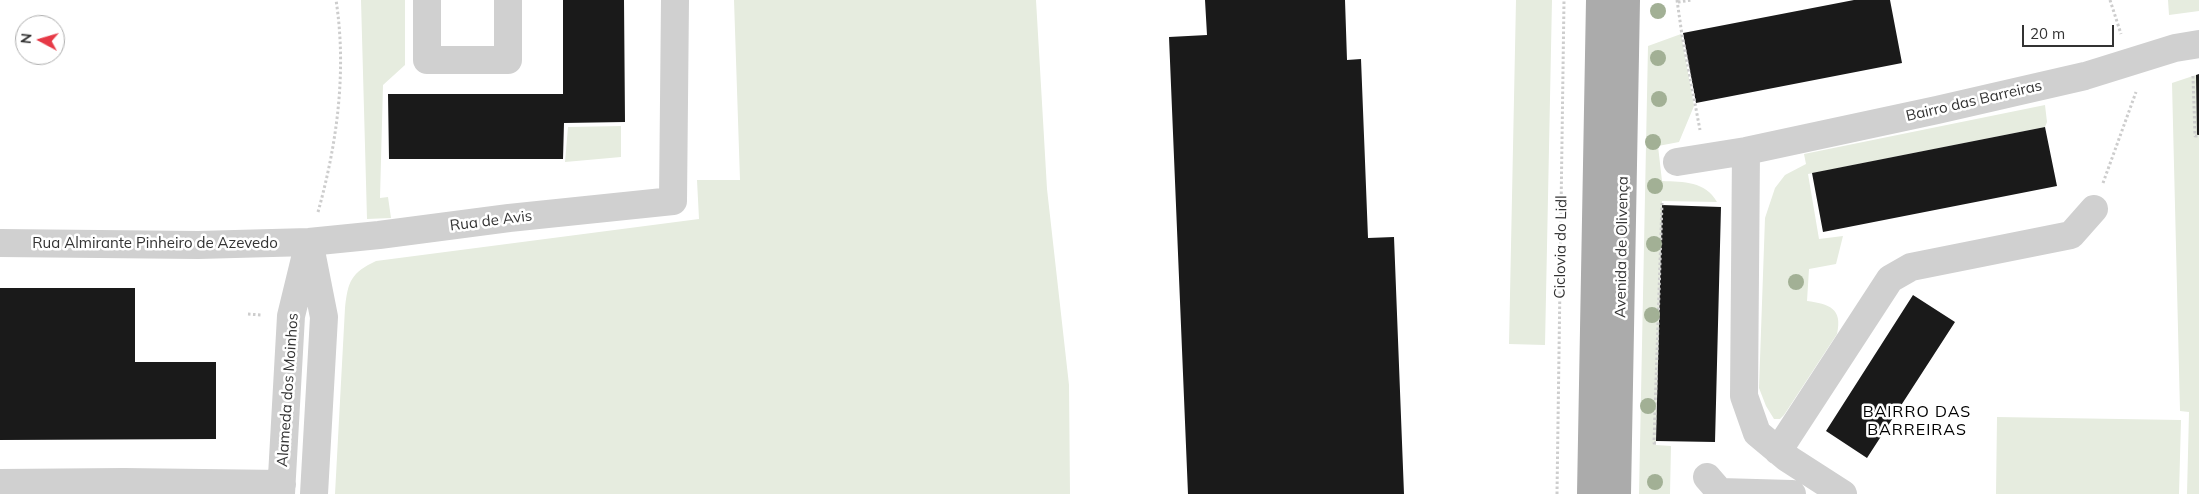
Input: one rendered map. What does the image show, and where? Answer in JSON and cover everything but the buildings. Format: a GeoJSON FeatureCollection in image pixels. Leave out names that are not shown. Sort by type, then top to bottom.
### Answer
{"type":"FeatureCollection","features":[{"type":"Feature","properties":{"kind":"main road","name":"Avenida de Olivença"},"geometry":{"type":"LineString","coordinates":[[1590,494],[1600,0]]}},
{"type":"Feature","properties":{"kind":"main road","name":"Avenida de Olivença"},"geometry":{"type":"LineString","coordinates":[[1617,494],[1626,0]]}},
{"type":"Feature","properties":{"kind":"street"},"geometry":{"type":"LineString","coordinates":[[427,0],[427,60],[508,60],[508,0]]}},
{"type":"Feature","properties":{"kind":"street","name":"Rua de Avis"},"geometry":{"type":"LineString","coordinates":[[309,242],[673,201],[675,0]]}},
{"type":"Feature","properties":{"kind":"street","name":"Bairro das Barreiras"},"geometry":{"type":"LineString","coordinates":[[1677,162],[1746,151],[2047,85],[2175,48],[2199,44]]}},
{"type":"Feature","properties":{"kind":"street"},"geometry":{"type":"LineString","coordinates":[[1746,151],[1744,396],[1756,434],[1778,452],[1843,494]]}},
{"type":"Feature","properties":{"kind":"street"},"geometry":{"type":"LineString","coordinates":[[1778,452],[1890,279],[1911,267],[2071,235],[2094,210]]}},
{"type":"Feature","properties":{"kind":"street","name":"Rua Almirante Pinheiro de Azevedo"},"geometry":{"type":"LineString","coordinates":[[0,243],[198,245],[309,242]]}},
{"type":"Feature","properties":{"kind":"street","name":"Alameda dos Moinhos"},"geometry":{"type":"LineString","coordinates":[[281,489],[291,316],[309,242]]}},
{"type":"Feature","properties":{"kind":"street","name":"Alameda dos Moinhos"},"geometry":{"type":"LineString","coordinates":[[309,242],[324,317],[314,494]]}},
{"type":"Feature","properties":{"kind":"street"},"geometry":{"type":"LineString","coordinates":[[1707,477],[1720,492],[1792,494]]}},
{"type":"Feature","properties":{"kind":"street"},"geometry":{"type":"LineString","coordinates":[[0,483],[124,482],[281,489]]}},
{"type":"Feature","properties":{"kind":"path"},"geometry":{"type":"LineString","coordinates":[[309,242],[326,183],[337,132],[340,49],[336,0]]}},
{"type":"Feature","properties":{"kind":"path","name":"Ciclovia do Lidl"},"geometry":{"type":"LineString","coordinates":[[1557,494],[1564,0]]}},
{"type":"Feature","properties":{"kind":"path"},"geometry":{"type":"LineString","coordinates":[[1692,0],[1678,1],[1682,35],[1705,157]]}},
{"type":"Feature","properties":{"kind":"path"},"geometry":{"type":"LineString","coordinates":[[2094,210],[2138,85],[2110,0]]}},
{"type":"Feature","properties":{"kind":"path"},"geometry":{"type":"LineString","coordinates":[[2193,76],[2195,136],[2199,136]]}},
{"type":"Feature","properties":{"kind":"path"},"geometry":{"type":"LineString","coordinates":[[1656,443],[1654,443],[1662,203]]}},
{"type":"Feature","properties":{"kind":"shaded area"},"geometry":{"type":"Polygon","coordinates":[[[361,0],[405,0],[405,65],[383,85],[380,198],[388,197],[391,218],[367,219],[361,0]]]}},
{"type":"Feature","properties":{"kind":"shaded area"},"geometry":{"type":"Polygon","coordinates":[[[734,0],[1036,0],[1047,189],[1069,385],[1070,494],[335,494],[345,308],[350,284],[356,274],[376,261],[699,219],[697,180],[740,180],[734,0]]]}},
{"type":"Feature","properties":{"kind":"shaded area"},"geometry":{"type":"Polygon","coordinates":[[[1516,0],[1552,0],[1545,345],[1509,344],[1516,0]]]}},
{"type":"Feature","properties":{"kind":"shaded area"},"geometry":{"type":"Polygon","coordinates":[[[2168,0],[2199,0],[2199,11],[2169,15],[2168,0]]]}},
{"type":"Feature","properties":{"kind":"shaded area"},"geometry":{"type":"Polygon","coordinates":[[[1681,34],[1694,106],[1679,142],[1658,146],[1662,181],[1700,186],[1712,195],[1717,202],[1662,201],[1656,445],[1671,446],[1670,494],[1639,494],[1648,46],[1681,34]]]}},
{"type":"Feature","properties":{"kind":"shaded area"},"geometry":{"type":"Polygon","coordinates":[[[2196,75],[2197,132],[2199,133],[2199,494],[2187,494],[2189,412],[2180,411],[2172,83],[2196,75]]]}},
{"type":"Feature","properties":{"kind":"shaded area"},"geometry":{"type":"Polygon","coordinates":[[[2045,105],[2047,122],[2045,127],[1808,174],[1819,239],[1843,236],[1836,264],[1809,269],[1807,301],[1822,304],[1833,309],[1838,318],[1837,334],[1784,415],[1780,419],[1774,419],[1766,406],[1759,388],[1765,218],[1775,188],[1785,175],[1806,164],[1804,154],[2045,105]]]}},
{"type":"Feature","properties":{"kind":"shaded area"},"geometry":{"type":"Polygon","coordinates":[[[621,126],[621,157],[565,162],[568,127],[621,126]]]}},
{"type":"Feature","properties":{"kind":"shaded area"},"geometry":{"type":"Polygon","coordinates":[[[1997,417],[2181,420],[2179,494],[1996,494],[1997,417]]]}},
{"type":"Feature","properties":{"kind":"district","name":"BAIRRO DAS BARREIRAS"},"geometry":{"type":"Point","coordinates":[1917,421]}}]}
